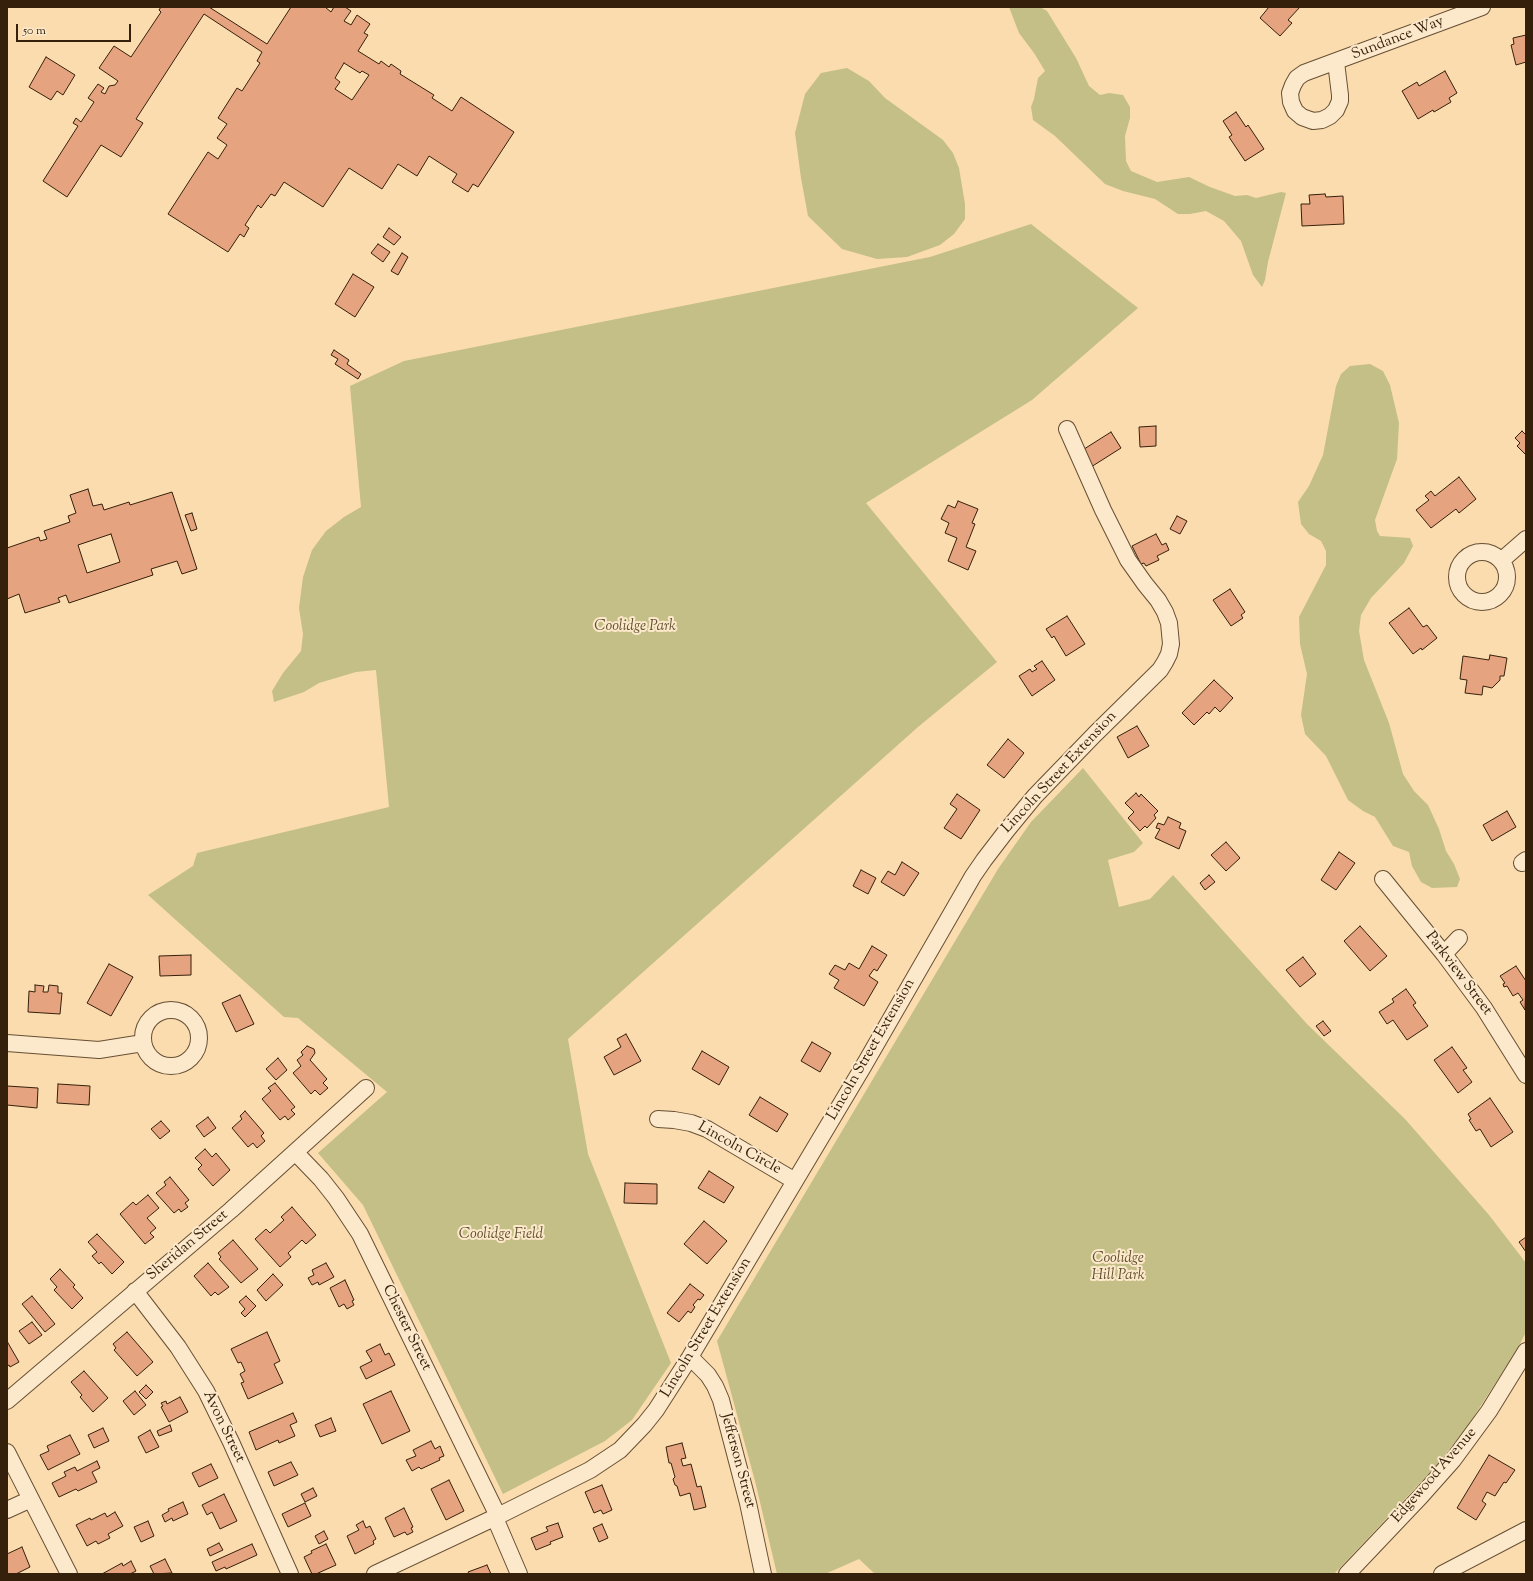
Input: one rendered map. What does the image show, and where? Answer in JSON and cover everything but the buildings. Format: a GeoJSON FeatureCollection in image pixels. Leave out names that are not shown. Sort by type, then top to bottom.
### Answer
{"type":"FeatureCollection","features":[{"type":"Feature","properties":{"kind":"street","name":"Sundance Way"},"geometry":{"type":"LineString","coordinates":[[1336,62],[1482,7]]}},
{"type":"Feature","properties":{"kind":"street","name":"Lincoln Street Extension"},"geometry":{"type":"LineString","coordinates":[[374,1574],[572,1480],[620,1450],[632,1439],[656,1410],[690,1357],[795,1181],[973,876],[1007,830],[1035,796],[1160,670],[1169,654],[1171,634],[1170,623],[1158,600],[1128,560],[1103,510],[1067,429]]}},
{"type":"Feature","properties":{"kind":"street"},"geometry":{"type":"LineString","coordinates":[[1502,560],[1526,539]]}},
{"type":"Feature","properties":{"kind":"street","name":"Parkview Street"},"geometry":{"type":"LineString","coordinates":[[1383,879],[1444,954],[1484,1008],[1526,1075]]}},
{"type":"Feature","properties":{"kind":"street"},"geometry":{"type":"LineString","coordinates":[[1444,954],[1459,938]]}},
{"type":"Feature","properties":{"kind":"street"},"geometry":{"type":"LineString","coordinates":[[7,1043],[99,1050],[143,1043]]}},
{"type":"Feature","properties":{"kind":"street","name":"Sheridan Street"},"geometry":{"type":"LineString","coordinates":[[7,1401],[231,1210],[366,1088]]}},
{"type":"Feature","properties":{"kind":"street","name":"Lincoln Circle"},"geometry":{"type":"LineString","coordinates":[[658,1119],[691,1123],[707,1129],[795,1181]]}},
{"type":"Feature","properties":{"kind":"street","name":"Chester Street"},"geometry":{"type":"LineString","coordinates":[[294,1152],[321,1179],[336,1198],[360,1234],[496,1517],[519,1574]]}},
{"type":"Feature","properties":{"kind":"street","name":"Avon Street"},"geometry":{"type":"LineString","coordinates":[[135,1291],[178,1347],[206,1391],[231,1442],[290,1574]]}},
{"type":"Feature","properties":{"kind":"street","name":"Edgewood Avenue"},"geometry":{"type":"LineString","coordinates":[[1347,1574],[1453,1460],[1485,1416],[1526,1351]]}},
{"type":"Feature","properties":{"kind":"street","name":"Jefferson Street"},"geometry":{"type":"LineString","coordinates":[[690,1357],[708,1374],[721,1400],[748,1503],[763,1574]]}},
{"type":"Feature","properties":{"kind":"street"},"geometry":{"type":"LineString","coordinates":[[7,1452],[69,1574]]}},
{"type":"Feature","properties":{"kind":"street"},"geometry":{"type":"LineString","coordinates":[[7,1510],[31,1499]]}},
{"type":"Feature","properties":{"kind":"street"},"geometry":{"type":"LineString","coordinates":[[1442,1574],[1526,1530]]}},
{"type":"Feature","properties":{"kind":"green space"},"geometry":{"type":"Polygon","coordinates":[[[1009,7],[1040,7],[1047,11],[1076,58],[1089,86],[1100,95],[1109,93],[1123,95],[1130,107],[1130,118],[1125,136],[1126,161],[1131,171],[1157,182],[1189,177],[1210,187],[1235,196],[1247,195],[1256,198],[1281,192],[1286,193],[1262,287],[1253,275],[1241,241],[1224,221],[1206,211],[1190,214],[1178,214],[1155,199],[1123,191],[1105,184],[1055,136],[1033,120],[1031,107],[1038,78],[1045,71],[1019,33],[1009,7]]]}},
{"type":"Feature","properties":{"kind":"green space"},"geometry":{"type":"Polygon","coordinates":[[[847,68],[869,81],[885,98],[943,140],[953,153],[959,168],[965,204],[965,219],[954,234],[940,245],[907,257],[877,259],[842,249],[808,216],[795,133],[805,94],[821,73],[847,68]]]}},
{"type":"Feature","properties":{"kind":"green space","name":"Coolidge Park"},"geometry":{"type":"Polygon","coordinates":[[[1031,224],[1138,308],[1032,400],[866,503],[997,662],[918,727],[568,1039],[588,1154],[671,1363],[632,1420],[605,1441],[503,1494],[363,1205],[318,1153],[387,1092],[298,1018],[284,1017],[148,895],[193,866],[197,853],[389,807],[376,670],[356,672],[319,683],[304,692],[274,702],[272,691],[283,673],[301,651],[303,634],[299,608],[303,577],[312,550],[326,531],[344,517],[361,507],[350,386],[404,361],[930,257],[1031,224]]]}},
{"type":"Feature","properties":{"kind":"green space"},"geometry":{"type":"Polygon","coordinates":[[[1370,364],[1383,371],[1390,385],[1399,423],[1397,459],[1375,520],[1377,531],[1380,536],[1410,538],[1413,546],[1404,563],[1371,598],[1361,615],[1359,631],[1364,660],[1389,723],[1403,774],[1414,791],[1428,805],[1439,829],[1446,851],[1454,864],[1460,879],[1457,887],[1432,888],[1421,882],[1412,866],[1409,852],[1393,846],[1375,817],[1363,811],[1348,800],[1326,756],[1305,734],[1301,715],[1307,674],[1300,644],[1299,617],[1326,565],[1326,551],[1321,541],[1309,534],[1301,524],[1298,502],[1309,486],[1323,455],[1336,386],[1341,374],[1350,366],[1370,364]]]}},
{"type":"Feature","properties":{"kind":"green space","name":"Coolidge Hill Park"},"geometry":{"type":"Polygon","coordinates":[[[1083,768],[1143,843],[1134,852],[1108,860],[1119,907],[1150,899],[1173,875],[1307,1024],[1405,1119],[1489,1215],[1526,1263],[1526,1332],[1518,1348],[1469,1424],[1436,1466],[1334,1574],[875,1574],[859,1559],[825,1574],[777,1574],[755,1481],[717,1341],[998,869],[1031,822],[1083,768]]]}},
{"type":"Feature","properties":{"kind":"park label","name":"Coolidge Field"},"geometry":{"type":"Point","coordinates":[501,1235]}}]}
